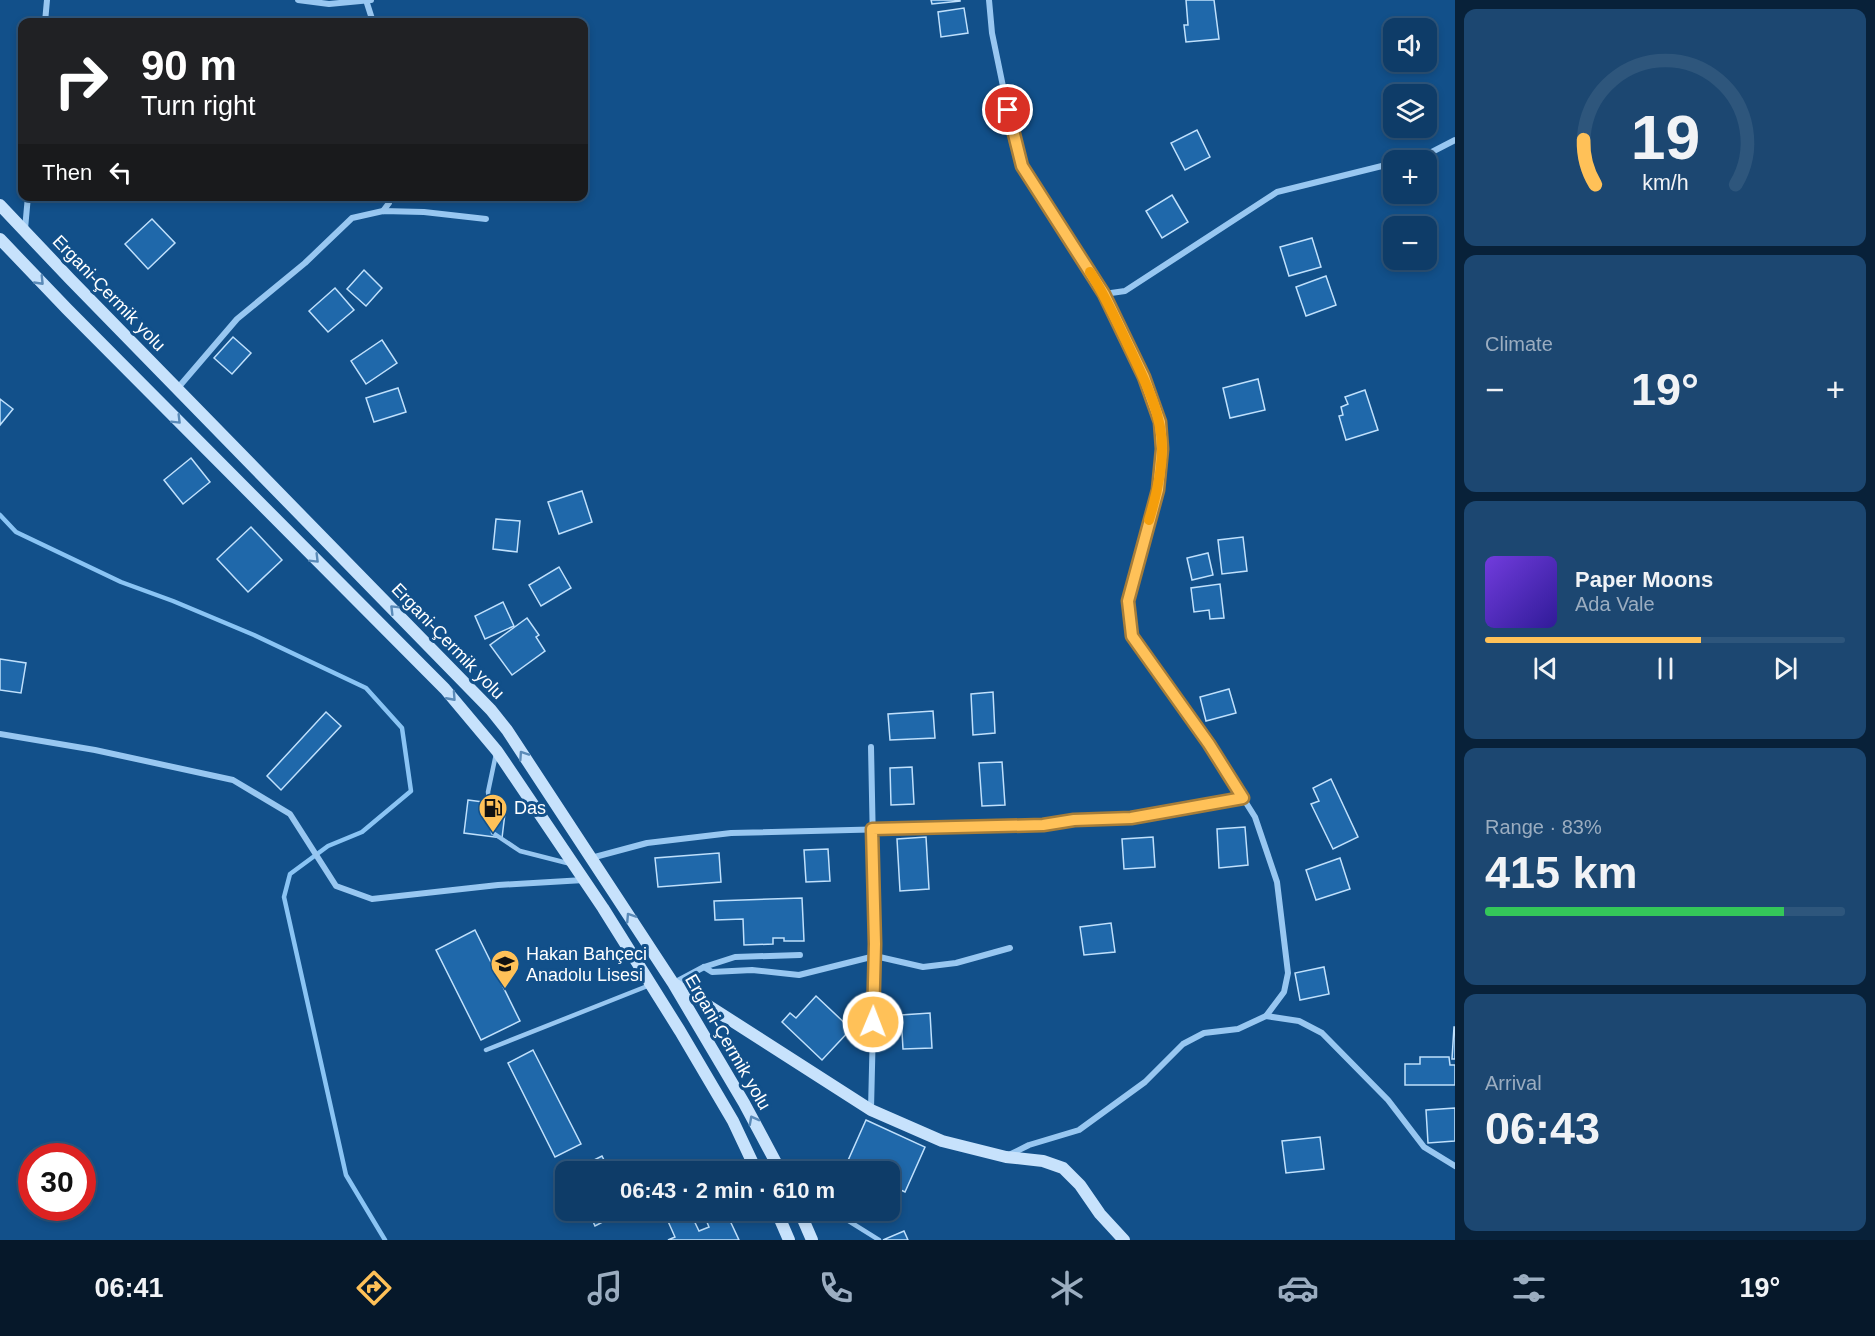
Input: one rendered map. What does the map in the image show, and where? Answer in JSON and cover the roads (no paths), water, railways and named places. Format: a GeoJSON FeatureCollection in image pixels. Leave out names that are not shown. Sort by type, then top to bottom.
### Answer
{"type":"FeatureCollection","features":[{"type":"Feature","properties":{"kind":"main road","name":"Ergani-Çermik yolu"},"geometry":{"type":"LineString","coordinates":[[0,205],[491,710],[507,730],[673,983],[744,1103],[775,1161]]}},
{"type":"Feature","properties":{"kind":"main road","name":"Ergani-Çermik yolu"},"geometry":{"type":"LineString","coordinates":[[0,239],[445,690],[497,751],[651,984],[733,1121],[752,1161]]}},
{"type":"Feature","properties":{"kind":"main road"},"geometry":{"type":"LineString","coordinates":[[673,983],[871,1110],[942,1141],[1006,1157],[1043,1161],[1063,1168],[1080,1185],[1100,1215],[1124,1240]]}},
{"type":"Feature","properties":{"kind":"main road"},"geometry":{"type":"LineString","coordinates":[[781,1221],[789,1240]]}},
{"type":"Feature","properties":{"kind":"main road"},"geometry":{"type":"LineString","coordinates":[[804,1221],[812,1240]]}},
{"type":"Feature","properties":{"kind":"street"},"geometry":{"type":"LineString","coordinates":[[45,18],[47,0]]}},
{"type":"Feature","properties":{"kind":"street"},"geometry":{"type":"LineString","coordinates":[[298,0],[329,4],[371,0]]}},
{"type":"Feature","properties":{"kind":"street"},"geometry":{"type":"LineString","coordinates":[[366,0],[372,18]]}},
{"type":"Feature","properties":{"kind":"street"},"geometry":{"type":"LineString","coordinates":[[989,0],[992,33],[1012,130],[1022,166],[1104,294],[1144,377],[1160,422],[1162,449],[1158,490],[1128,601],[1132,636],[1209,744],[1255,817],[1277,882],[1288,973],[1284,992],[1266,1016],[1238,1029],[1204,1033],[1183,1044],[1145,1082],[1079,1130],[1029,1145],[1006,1157]]}},
{"type":"Feature","properties":{"kind":"street"},"geometry":{"type":"LineString","coordinates":[[1436,150],[1455,140]]}},
{"type":"Feature","properties":{"kind":"street"},"geometry":{"type":"LineString","coordinates":[[1104,294],[1125,291],[1278,192],[1383,166]]}},
{"type":"Feature","properties":{"kind":"street"},"geometry":{"type":"LineString","coordinates":[[24,231],[27,201]]}},
{"type":"Feature","properties":{"kind":"street"},"geometry":{"type":"LineString","coordinates":[[383,211],[389,201]]}},
{"type":"Feature","properties":{"kind":"street"},"geometry":{"type":"LineString","coordinates":[[177,389],[237,319],[305,263],[352,218],[383,211],[424,212],[486,219]]}},
{"type":"Feature","properties":{"kind":"street"},"geometry":{"type":"LineString","coordinates":[[0,734],[95,750],[233,780],[290,814],[336,886],[372,899],[498,885],[584,880]]}},
{"type":"Feature","properties":{"kind":"street"},"geometry":{"type":"LineString","coordinates":[[871,747],[875,956],[871,1110]]}},
{"type":"Feature","properties":{"kind":"street"},"geometry":{"type":"LineString","coordinates":[[591,858],[647,843],[721,834],[1043,825],[1074,820],[1131,818],[1243,798]]}},
{"type":"Feature","properties":{"kind":"street"},"geometry":{"type":"LineString","coordinates":[[704,967],[712,972],[752,970],[799,975],[875,956],[923,967],[956,963],[1010,948]]}},
{"type":"Feature","properties":{"kind":"street"},"geometry":{"type":"LineString","coordinates":[[673,983],[704,967],[735,957],[800,955]]}},
{"type":"Feature","properties":{"kind":"street"},"geometry":{"type":"LineString","coordinates":[[1266,1016],[1299,1021],[1322,1033],[1388,1100],[1424,1147],[1455,1166]]}},
{"type":"Feature","properties":{"kind":"lane"},"geometry":{"type":"LineString","coordinates":[[497,751],[488,792],[493,833],[520,851],[574,865]]}},
{"type":"Feature","properties":{"kind":"lane"},"geometry":{"type":"LineString","coordinates":[[486,1050],[651,984]]}},
{"type":"Feature","properties":{"kind":"lane"},"geometry":{"type":"LineString","coordinates":[[849,1221],[879,1240]]}},
{"type":"Feature","properties":{"kind":"waterway"},"geometry":{"type":"LineString","coordinates":[[0,515],[16,532],[121,582],[254,635],[366,688],[402,728],[411,791],[362,832],[328,846],[290,874],[284,897],[346,1175],[385,1240]]}},
{"type":"Feature","properties":{"kind":"place","name":"Das"},"geometry":{"type":"Point","coordinates":[493,834]}},
{"type":"Feature","properties":{"kind":"place","name":"Hakan Bahçeci Anadolu Lisesi"},"geometry":{"type":"Point","coordinates":[505,990]}}]}
